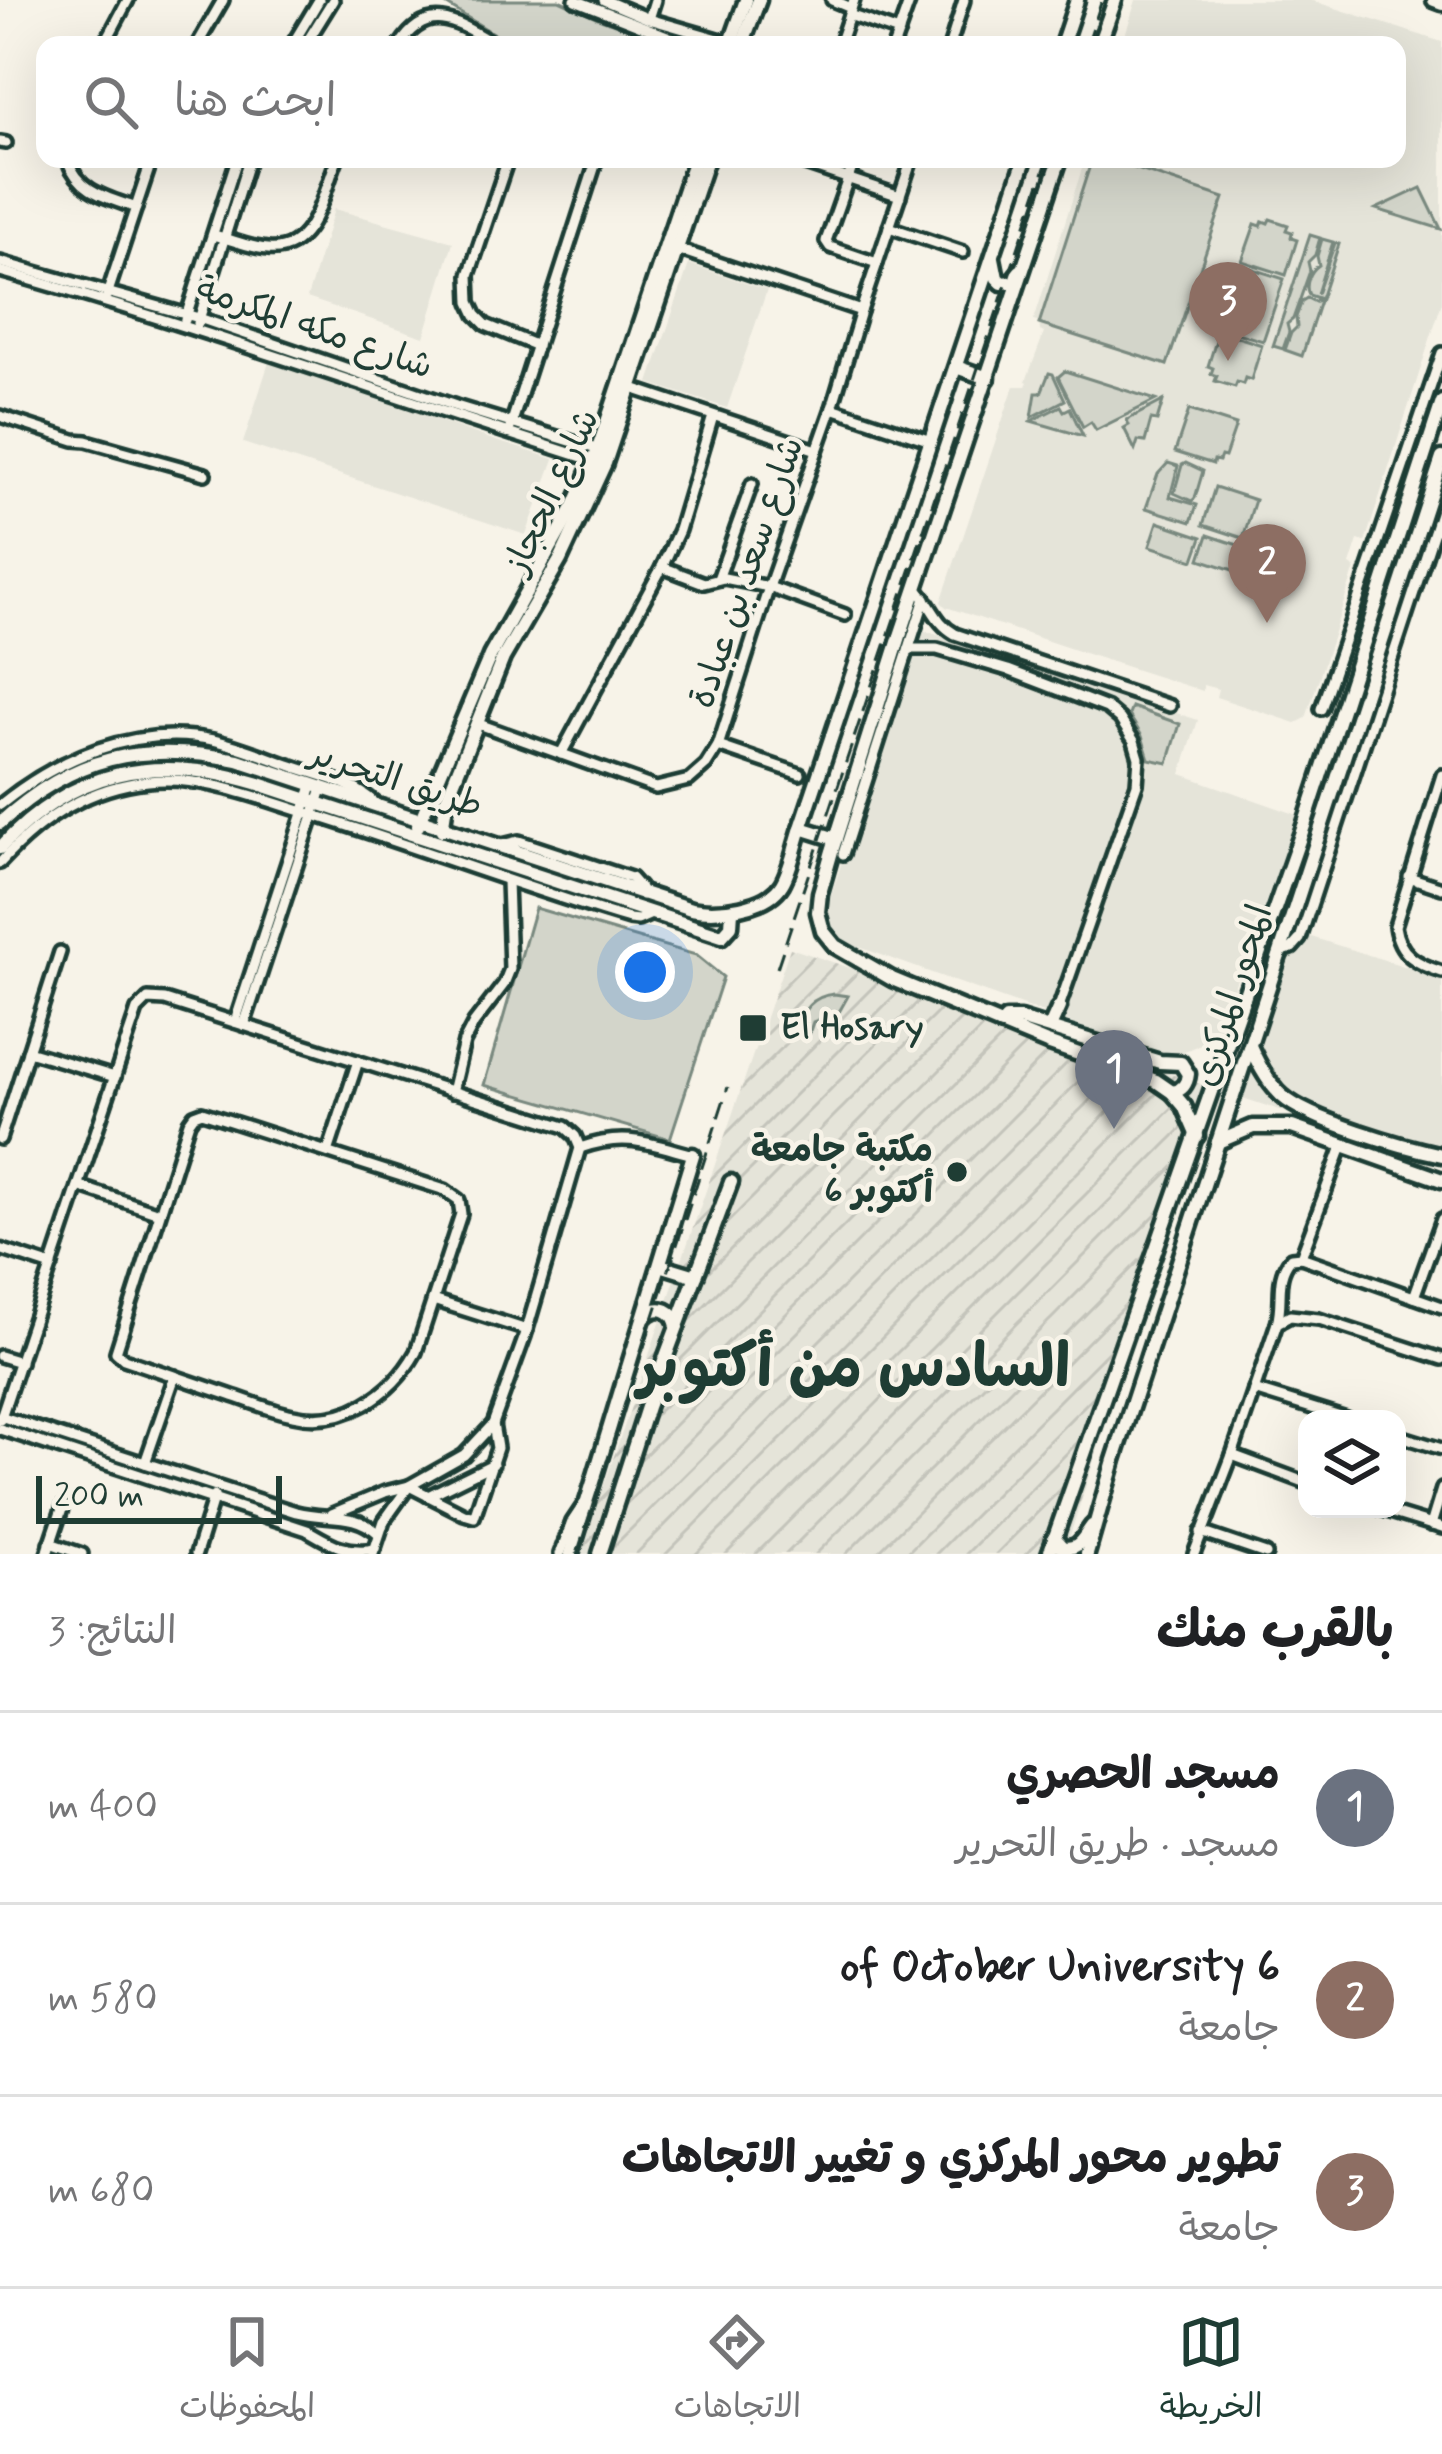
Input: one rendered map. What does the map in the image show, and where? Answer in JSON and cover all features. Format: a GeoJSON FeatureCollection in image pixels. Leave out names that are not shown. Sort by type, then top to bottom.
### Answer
{"type":"FeatureCollection","features":[{"type":"Feature","properties":{"kind":"main road"},"geometry":{"type":"LineString","coordinates":[[737,36],[746,0]]}},
{"type":"Feature","properties":{"kind":"main road"},"geometry":{"type":"LineString","coordinates":[[739,36],[759,0]]}},
{"type":"Feature","properties":{"kind":"main road"},"geometry":{"type":"LineString","coordinates":[[1102,36],[1115,0]]}},
{"type":"Feature","properties":{"kind":"main road"},"geometry":{"type":"LineString","coordinates":[[1065,36],[1074,4]]}},
{"type":"Feature","properties":{"kind":"main road","name":"شارع الحجاز"},"geometry":{"type":"LineString","coordinates":[[417,828],[490,656],[601,457],[692,168]]}},
{"type":"Feature","properties":{"kind":"main road","name":"شارع الحجاز"},"geometry":{"type":"LineString","coordinates":[[440,843],[447,798],[503,658],[560,560],[632,388],[704,168]]}},
{"type":"Feature","properties":{"kind":"main road"},"geometry":{"type":"LineString","coordinates":[[733,910],[781,887],[1022,168]]}},
{"type":"Feature","properties":{"kind":"main road"},"geometry":{"type":"LineString","coordinates":[[1057,168],[818,903],[823,931],[843,952],[892,980],[1000,1025],[1148,1078],[1172,1092],[1189,1114],[1197,1136]]}},
{"type":"Feature","properties":{"kind":"main road"},"geometry":{"type":"LineString","coordinates":[[992,256],[1002,283],[1011,282],[1024,266]]}},
{"type":"Feature","properties":{"kind":"main road"},"geometry":{"type":"LineString","coordinates":[[956,367],[988,378]]}},
{"type":"Feature","properties":{"kind":"main road","name":"المحور المركزى"},"geometry":{"type":"LineString","coordinates":[[1049,1554],[1304,826],[1442,403]]}},
{"type":"Feature","properties":{"kind":"main road","name":"المحور المركزى"},"geometry":{"type":"LineString","coordinates":[[1087,1554],[1442,458]]}},
{"type":"Feature","properties":{"kind":"main road","name":"طريق التحرير"},"geometry":{"type":"LineString","coordinates":[[0,848],[59,797],[104,778],[181,769],[235,777],[312,801],[417,828],[442,827],[699,911],[733,910],[731,926],[722,936],[440,843],[417,828],[379,807],[312,801],[238,760],[198,753],[137,753],[98,762],[61,777],[2,815]]}},
{"type":"Feature","properties":{"kind":"main road"},"geometry":{"type":"LineString","coordinates":[[801,829],[836,839]]}},
{"type":"Feature","properties":{"kind":"main road"},"geometry":{"type":"LineString","coordinates":[[1050,1027],[1059,1007]]}},
{"type":"Feature","properties":{"kind":"main road"},"geometry":{"type":"LineString","coordinates":[[1000,1025],[1014,1018],[1160,1062],[1181,1063],[1188,1079],[1172,1092]]}},
{"type":"Feature","properties":{"kind":"main road"},"geometry":{"type":"LineString","coordinates":[[1251,1048],[1266,1078],[1293,1104],[1410,1148],[1442,1155]]}},
{"type":"Feature","properties":{"kind":"main road"},"geometry":{"type":"LineString","coordinates":[[1218,1142],[1253,1126],[1279,1125],[1442,1180]]}},
{"type":"Feature","properties":{"kind":"main road"},"geometry":{"type":"LineString","coordinates":[[571,1554],[693,1155]]}},
{"type":"Feature","properties":{"kind":"main road"},"geometry":{"type":"LineString","coordinates":[[601,1554],[647,1407],[731,1182]]}},
{"type":"Feature","properties":{"kind":"main road"},"geometry":{"type":"LineString","coordinates":[[660,1265],[696,1276]]}},
{"type":"Feature","properties":{"kind":"main road"},"geometry":{"type":"LineString","coordinates":[[644,1317],[665,1309],[678,1327]]}},
{"type":"Feature","properties":{"kind":"main road"},"geometry":{"type":"LineString","coordinates":[[1054,1538],[1062,1547],[1074,1547],[1098,1519]]}},
{"type":"Feature","properties":{"kind":"street"},"geometry":{"type":"LineString","coordinates":[[109,36],[128,0]]}},
{"type":"Feature","properties":{"kind":"street"},"geometry":{"type":"LineString","coordinates":[[202,36],[224,0]]}},
{"type":"Feature","properties":{"kind":"street"},"geometry":{"type":"LineString","coordinates":[[297,36],[319,0]]}},
{"type":"Feature","properties":{"kind":"street"},"geometry":{"type":"LineString","coordinates":[[311,36],[333,0]]}},
{"type":"Feature","properties":{"kind":"street"},"geometry":{"type":"LineString","coordinates":[[575,0],[667,36]]}},
{"type":"Feature","properties":{"kind":"street"},"geometry":{"type":"LineString","coordinates":[[604,0],[707,36]]}},
{"type":"Feature","properties":{"kind":"street"},"geometry":{"type":"LineString","coordinates":[[649,19],[656,0]]}},
{"type":"Feature","properties":{"kind":"street"},"geometry":{"type":"LineString","coordinates":[[832,0],[899,32]]}},
{"type":"Feature","properties":{"kind":"street"},"geometry":{"type":"LineString","coordinates":[[897,36],[910,0]]}},
{"type":"Feature","properties":{"kind":"street"},"geometry":{"type":"LineString","coordinates":[[953,36],[964,0]]}},
{"type":"Feature","properties":{"kind":"street"},"geometry":{"type":"LineString","coordinates":[[406,36],[422,22],[442,19],[481,36]]}},
{"type":"Feature","properties":{"kind":"street"},"geometry":{"type":"LineString","coordinates":[[70,168],[89,191],[136,208]]}},
{"type":"Feature","properties":{"kind":"street"},"geometry":{"type":"LineString","coordinates":[[107,296],[149,168]]}},
{"type":"Feature","properties":{"kind":"street"},"geometry":{"type":"LineString","coordinates":[[219,237],[235,168]]}},
{"type":"Feature","properties":{"kind":"street"},"geometry":{"type":"LineString","coordinates":[[192,321],[246,168]]}},
{"type":"Feature","properties":{"kind":"street"},"geometry":{"type":"LineString","coordinates":[[219,237],[270,250],[298,240],[314,218],[333,168]]}},
{"type":"Feature","properties":{"kind":"street"},"geometry":{"type":"LineString","coordinates":[[505,168],[469,275],[470,302],[486,325],[537,346]]}},
{"type":"Feature","properties":{"kind":"street"},"geometry":{"type":"LineString","coordinates":[[510,428],[594,168]]}},
{"type":"Feature","properties":{"kind":"street"},"geometry":{"type":"LineString","coordinates":[[820,168],[900,196]]}},
{"type":"Feature","properties":{"kind":"street"},"geometry":{"type":"LineString","coordinates":[[852,168],[826,241],[830,247],[877,263]]}},
{"type":"Feature","properties":{"kind":"street","name":"شارع سعد بن عبادة"},"geometry":{"type":"LineString","coordinates":[[476,723],[656,788],[688,780],[706,765],[718,746],[909,168]]}},
{"type":"Feature","properties":{"kind":"street"},"geometry":{"type":"LineString","coordinates":[[889,227],[963,252]]}},
{"type":"Feature","properties":{"kind":"street"},"geometry":{"type":"LineString","coordinates":[[677,249],[861,311]]}},
{"type":"Feature","properties":{"kind":"street","name":"شارع مكه المكرمة"},"geometry":{"type":"LineString","coordinates":[[0,266],[192,321],[601,457]]}},
{"type":"Feature","properties":{"kind":"street"},"geometry":{"type":"LineString","coordinates":[[1321,709],[1442,353]]}},
{"type":"Feature","properties":{"kind":"street"},"geometry":{"type":"LineString","coordinates":[[632,388],[817,450]]}},
{"type":"Feature","properties":{"kind":"street"},"geometry":{"type":"LineString","coordinates":[[832,408],[931,441]]}},
{"type":"Feature","properties":{"kind":"street"},"geometry":{"type":"LineString","coordinates":[[0,416],[205,474]]}},
{"type":"Feature","properties":{"kind":"street"},"geometry":{"type":"LineString","coordinates":[[561,754],[679,530],[712,416]]}},
{"type":"Feature","properties":{"kind":"street"},"geometry":{"type":"LineString","coordinates":[[718,579],[752,484]]}},
{"type":"Feature","properties":{"kind":"street"},"geometry":{"type":"LineString","coordinates":[[1280,952],[1292,948],[1300,938],[1442,507]]}},
{"type":"Feature","properties":{"kind":"street"},"geometry":{"type":"LineString","coordinates":[[662,567],[704,583],[730,579],[769,587],[845,615]]}},
{"type":"Feature","properties":{"kind":"street"},"geometry":{"type":"LineString","coordinates":[[843,854],[908,649],[920,593]]}},
{"type":"Feature","properties":{"kind":"street"},"geometry":{"type":"LineString","coordinates":[[920,593],[936,619],[955,634],[1170,706]]}},
{"type":"Feature","properties":{"kind":"street"},"geometry":{"type":"LineString","coordinates":[[908,649],[942,651],[1008,670],[1099,704],[1120,719],[1134,741],[1137,784],[1059,1007]]}},
{"type":"Feature","properties":{"kind":"street"},"geometry":{"type":"LineString","coordinates":[[2,815],[49,770],[97,750],[147,739],[194,737],[356,788],[379,807]]}},
{"type":"Feature","properties":{"kind":"street"},"geometry":{"type":"LineString","coordinates":[[718,746],[800,774]]}},
{"type":"Feature","properties":{"kind":"street"},"geometry":{"type":"LineString","coordinates":[[1442,775],[1438,804],[1397,916],[1396,937],[1415,962],[1442,972]]}},
{"type":"Feature","properties":{"kind":"street"},"geometry":{"type":"LineString","coordinates":[[0,863],[52,816],[86,797],[122,785],[199,782],[312,801],[394,840],[507,880],[629,919],[654,913]]}},
{"type":"Feature","properties":{"kind":"street"},"geometry":{"type":"LineString","coordinates":[[239,1023],[312,801]]}},
{"type":"Feature","properties":{"kind":"street"},"geometry":{"type":"LineString","coordinates":[[1409,878],[1442,888]]}},
{"type":"Feature","properties":{"kind":"street"},"geometry":{"type":"LineString","coordinates":[[452,1091],[464,1042],[510,969],[507,880]]}},
{"type":"Feature","properties":{"kind":"street"},"geometry":{"type":"LineString","coordinates":[[0,1139],[60,952]]}},
{"type":"Feature","properties":{"kind":"street"},"geometry":{"type":"LineString","coordinates":[[0,1420],[137,1010],[148,999],[160,998],[565,1127],[580,1148],[494,1424],[464,1455],[409,1486],[326,1517]]}},
{"type":"Feature","properties":{"kind":"street"},"geometry":{"type":"LineString","coordinates":[[28,1051],[115,1077]]}},
{"type":"Feature","properties":{"kind":"street"},"geometry":{"type":"LineString","coordinates":[[328,1152],[358,1061]]}},
{"type":"Feature","properties":{"kind":"street"},"geometry":{"type":"LineString","coordinates":[[211,1113],[328,1152],[445,1190],[459,1200],[460,1214],[407,1369],[380,1395],[347,1412],[330,1417],[293,1416],[120,1357],[116,1347],[194,1115],[211,1113]]}},
{"type":"Feature","properties":{"kind":"street"},"geometry":{"type":"LineString","coordinates":[[580,1148],[620,1138],[693,1155]]}},
{"type":"Feature","properties":{"kind":"street"},"geometry":{"type":"LineString","coordinates":[[1300,1257],[1343,1144]]}},
{"type":"Feature","properties":{"kind":"street"},"geometry":{"type":"LineString","coordinates":[[78,1186],[159,1214]]}},
{"type":"Feature","properties":{"kind":"street"},"geometry":{"type":"LineString","coordinates":[[1414,1297],[1442,1220]]}},
{"type":"Feature","properties":{"kind":"street"},"geometry":{"type":"LineString","coordinates":[[0,1250],[52,1266]]}},
{"type":"Feature","properties":{"kind":"street"},"geometry":{"type":"LineString","coordinates":[[1194,1554],[1281,1312],[1279,1285],[1291,1258],[1300,1257],[1442,1306]]}},
{"type":"Feature","properties":{"kind":"street"},"geometry":{"type":"LineString","coordinates":[[433,1300],[527,1330]]}},
{"type":"Feature","properties":{"kind":"street"},"geometry":{"type":"LineString","coordinates":[[1277,1323],[1290,1316],[1319,1319],[1442,1359]]}},
{"type":"Feature","properties":{"kind":"street"},"geometry":{"type":"LineString","coordinates":[[0,1356],[20,1362]]}},
{"type":"Feature","properties":{"kind":"street"},"geometry":{"type":"LineString","coordinates":[[145,1463],[175,1376]]}},
{"type":"Feature","properties":{"kind":"street"},"geometry":{"type":"LineString","coordinates":[[1254,1390],[1318,1410]]}},
{"type":"Feature","properties":{"kind":"street"},"geometry":{"type":"LineString","coordinates":[[0,1420],[296,1513],[349,1516],[379,1534]]}},
{"type":"Feature","properties":{"kind":"street"},"geometry":{"type":"LineString","coordinates":[[0,1420],[307,1531],[348,1551],[374,1551],[391,1508],[409,1486]]}},
{"type":"Feature","properties":{"kind":"street"},"geometry":{"type":"LineString","coordinates":[[409,1486],[474,1516],[497,1448],[494,1424]]}},
{"type":"Feature","properties":{"kind":"street"},"geometry":{"type":"LineString","coordinates":[[1406,1438],[1442,1449]]}},
{"type":"Feature","properties":{"kind":"street"},"geometry":{"type":"LineString","coordinates":[[1232,1455],[1298,1480]]}},
{"type":"Feature","properties":{"kind":"street"},"geometry":{"type":"LineString","coordinates":[[428,1496],[493,1464]]}},
{"type":"Feature","properties":{"kind":"street"},"geometry":{"type":"LineString","coordinates":[[156,1480],[160,1468]]}},
{"type":"Feature","properties":{"kind":"street"},"geometry":{"type":"LineString","coordinates":[[196,1554],[217,1487]]}},
{"type":"Feature","properties":{"kind":"street"},"geometry":{"type":"LineString","coordinates":[[1406,1517],[1437,1527],[1442,1489]]}},
{"type":"Feature","properties":{"kind":"street"},"geometry":{"type":"LineString","coordinates":[[560,1554],[576,1514],[588,1500]]}},
{"type":"Feature","properties":{"kind":"street"},"geometry":{"type":"LineString","coordinates":[[62,1506],[48,1549],[82,1554]]}},
{"type":"Feature","properties":{"kind":"street"},"geometry":{"type":"LineString","coordinates":[[1201,1532],[1266,1554]]}},
{"type":"Feature","properties":{"kind":"street"},"geometry":{"type":"LineString","coordinates":[[323,1539],[331,1554]]}},
{"type":"Feature","properties":{"kind":"shaded area"},"geometry":{"type":"Polygon","coordinates":[[[439,0],[559,0],[649,36],[497,36],[439,0]]]}},
{"type":"Feature","properties":{"kind":"shaded area"},"geometry":{"type":"Polygon","coordinates":[[[1136,0],[1310,0],[1442,42],[1442,302],[1365,542],[1358,540],[1350,565],[1355,568],[1306,718],[1296,723],[1216,697],[1218,689],[1203,685],[1203,691],[941,602],[1014,386],[1026,386],[1044,333],[1034,320],[1082,168],[1406,168],[1406,36],[1125,36],[1136,0]]]}},
{"type":"Feature","properties":{"kind":"shaded area"},"geometry":{"type":"Polygon","coordinates":[[[1089,168],[1134,168],[1224,198],[1167,365],[1039,324],[1089,168]]]}},
{"type":"Feature","properties":{"kind":"shaded area"},"geometry":{"type":"Polygon","coordinates":[[[1421,188],[1441,229],[1376,209],[1421,188]]]}},
{"type":"Feature","properties":{"kind":"shaded area"},"geometry":{"type":"Polygon","coordinates":[[[334,209],[453,242],[424,337],[307,298],[334,209]]]}},
{"type":"Feature","properties":{"kind":"shaded area"},"geometry":{"type":"Polygon","coordinates":[[[1270,219],[1288,225],[1286,230],[1297,240],[1286,275],[1242,261],[1255,224],[1261,226],[1270,219]]]}},
{"type":"Feature","properties":{"kind":"shaded area"},"geometry":{"type":"Polygon","coordinates":[[[1310,235],[1320,238],[1308,262],[1310,271],[1293,319],[1287,324],[1283,349],[1273,346],[1310,235]]]}},
{"type":"Feature","properties":{"kind":"shaded area"},"geometry":{"type":"Polygon","coordinates":[[[1322,239],[1333,242],[1317,294],[1335,243],[1339,244],[1321,299],[1309,295],[1307,287],[1319,265],[1322,239]]]}},
{"type":"Feature","properties":{"kind":"shaded area"},"geometry":{"type":"Polygon","coordinates":[[[689,264],[767,290],[727,408],[649,383],[689,264]]]}},
{"type":"Feature","properties":{"kind":"shaded area"},"geometry":{"type":"Polygon","coordinates":[[[1241,265],[1284,279],[1263,341],[1220,328],[1241,265]]]}},
{"type":"Feature","properties":{"kind":"shaded area"},"geometry":{"type":"Polygon","coordinates":[[[1307,298],[1320,301],[1302,356],[1285,350],[1307,298]]]}},
{"type":"Feature","properties":{"kind":"shaded area"},"geometry":{"type":"Polygon","coordinates":[[[1219,331],[1262,345],[1251,380],[1245,378],[1235,387],[1215,381],[1217,376],[1208,366],[1219,331]]]}},
{"type":"Feature","properties":{"kind":"shaded area"},"geometry":{"type":"Polygon","coordinates":[[[270,359],[554,459],[526,535],[243,443],[270,359]]]}},
{"type":"Feature","properties":{"kind":"shaded area"},"geometry":{"type":"Polygon","coordinates":[[[1065,371],[1156,400],[1096,430],[1091,422],[1083,427],[1058,377],[1065,371]]]}},
{"type":"Feature","properties":{"kind":"shaded area"},"geometry":{"type":"Polygon","coordinates":[[[1049,373],[1065,400],[1032,417],[1036,393],[1041,393],[1049,373]]]}},
{"type":"Feature","properties":{"kind":"shaded area"},"geometry":{"type":"Polygon","coordinates":[[[1163,401],[1145,442],[1138,441],[1135,450],[1124,428],[1129,425],[1127,420],[1163,401]]]}},
{"type":"Feature","properties":{"kind":"shaded area"},"geometry":{"type":"Polygon","coordinates":[[[1061,406],[1064,411],[1070,408],[1083,436],[1031,421],[1061,406]]]}},
{"type":"Feature","properties":{"kind":"shaded area"},"geometry":{"type":"Polygon","coordinates":[[[1189,410],[1236,425],[1225,457],[1213,464],[1175,452],[1189,410]]]}},
{"type":"Feature","properties":{"kind":"shaded area"},"geometry":{"type":"Polygon","coordinates":[[[1168,463],[1178,466],[1170,497],[1197,505],[1191,522],[1146,508],[1158,474],[1168,463]]]}},
{"type":"Feature","properties":{"kind":"shaded area"},"geometry":{"type":"Polygon","coordinates":[[[1186,463],[1203,471],[1192,501],[1174,493],[1186,463]]]}},
{"type":"Feature","properties":{"kind":"shaded area"},"geometry":{"type":"Polygon","coordinates":[[[1215,487],[1255,500],[1243,538],[1203,525],[1215,487]]]}},
{"type":"Feature","properties":{"kind":"shaded area"},"geometry":{"type":"Polygon","coordinates":[[[1158,522],[1202,537],[1194,560],[1150,546],[1158,522]]]}},
{"type":"Feature","properties":{"kind":"shaded area"},"geometry":{"type":"Polygon","coordinates":[[[1208,535],[1241,546],[1233,570],[1200,559],[1208,535]]]}},
{"type":"Feature","properties":{"kind":"shaded area"},"geometry":{"type":"Polygon","coordinates":[[[916,628],[1198,720],[1181,774],[1298,815],[1218,1030],[1206,1042],[1175,1055],[1158,1054],[848,943],[831,930],[827,908],[916,628]]]}},
{"type":"Feature","properties":{"kind":"shaded area"},"geometry":{"type":"Polygon","coordinates":[[[1132,707],[1180,724],[1168,763],[1149,759],[1129,715],[1132,707]]]}},
{"type":"Feature","properties":{"kind":"shaded area"},"geometry":{"type":"Polygon","coordinates":[[[535,908],[696,955],[723,977],[670,1139],[484,1085],[535,908]]]}},
{"type":"Feature","properties":{"kind":"shaded area"},"geometry":{"type":"Polygon","coordinates":[[[1276,926],[1442,978],[1442,1164],[1213,1088],[1276,926]]]}},
{"type":"Feature","properties":{"kind":"shaded area"},"geometry":{"type":"Polygon","coordinates":[[[790,948],[1213,1088],[1064,1554],[580,1554],[790,948]]]}},
{"type":"Feature","properties":{"kind":"shaded area"},"geometry":{"type":"Polygon","coordinates":[[[834,994],[848,996],[839,1012],[813,1022],[809,1034],[795,1029],[809,1005],[834,994]]]}},
{"type":"Feature","properties":{"kind":"railway"},"geometry":{"type":"LineString","coordinates":[[1090,36],[1102,0]]}},
{"type":"Feature","properties":{"kind":"railway"},"geometry":{"type":"LineString","coordinates":[[777,968],[1045,168]]}},
{"type":"Feature","properties":{"kind":"railway"},"geometry":{"type":"LineString","coordinates":[[577,1554],[728,1087]]}},
{"type":"Feature","properties":{"kind":"place","name":"تطوير محور المركزي و تغيير الاتجاهات"},"geometry":{"type":"Point","coordinates":[1228,361]}},
{"type":"Feature","properties":{"kind":"place","name":"6 of October University"},"geometry":{"type":"Point","coordinates":[1267,623]}},
{"type":"Feature","properties":{"kind":"place","name":"El Hosary"},"geometry":{"type":"Point","coordinates":[753,1028]}},
{"type":"Feature","properties":{"kind":"place","name":"مسجد الحصري"},"geometry":{"type":"Point","coordinates":[1114,1129]}},
{"type":"Feature","properties":{"kind":"place","name":"مكتبة جامعة 6 أكتوبر"},"geometry":{"type":"Point","coordinates":[957,1172]}},
{"type":"Feature","properties":{"kind":"district","name":"السادس من أكتوبر"},"geometry":{"type":"Point","coordinates":[854,1369]}}]}
